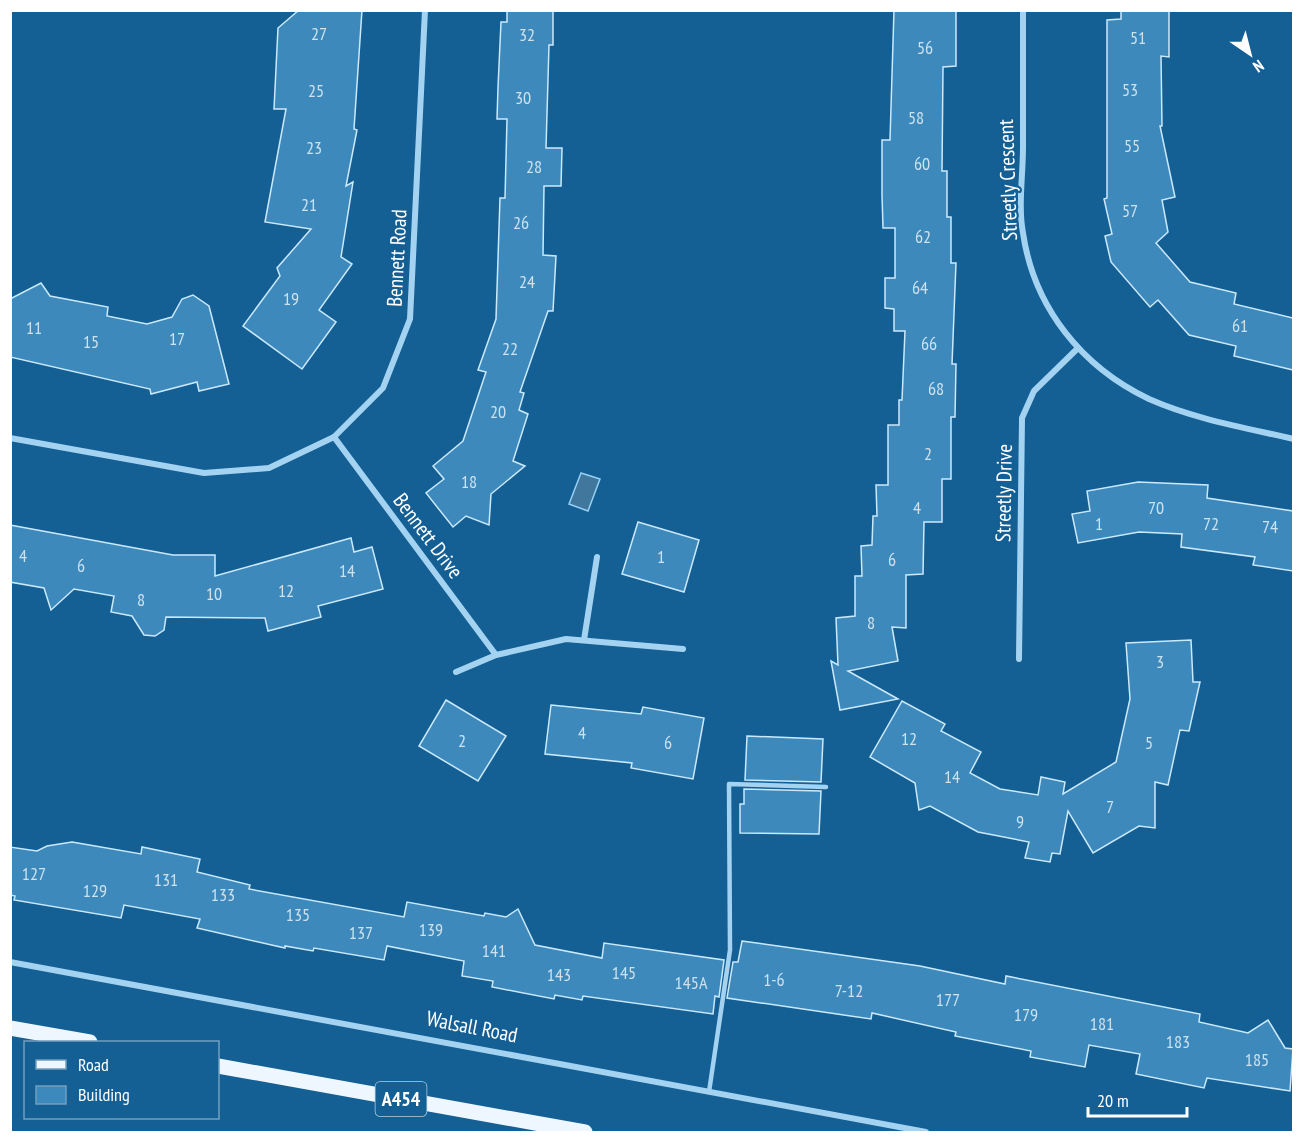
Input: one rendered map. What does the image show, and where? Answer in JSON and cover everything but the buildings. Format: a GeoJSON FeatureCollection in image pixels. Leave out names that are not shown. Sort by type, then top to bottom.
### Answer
{"type":"FeatureCollection","features":[{"type":"Feature","properties":{"kind":"main road"},"geometry":{"type":"LineString","coordinates":[[10,1028],[84,1041]]}},
{"type":"Feature","properties":{"kind":"main road","name":"A454"},"geometry":{"type":"LineString","coordinates":[[219,1066],[585,1132]]}},
{"type":"Feature","properties":{"kind":"street","name":"Bennett Road"},"geometry":{"type":"LineString","coordinates":[[10,438],[204,473],[269,468],[334,437],[383,388],[410,319],[425,10]]}},
{"type":"Feature","properties":{"kind":"street","name":"Streetly Crescent"},"geometry":{"type":"LineString","coordinates":[[1023,10],[1022,231],[1032,271],[1048,310],[1077,349],[1114,381],[1152,400],[1225,423],[1293,439]]}},
{"type":"Feature","properties":{"kind":"street","name":"Streetly Drive"},"geometry":{"type":"LineString","coordinates":[[1019,658],[1022,418],[1034,391],[1077,349]]}},
{"type":"Feature","properties":{"kind":"street","name":"Bennett Drive"},"geometry":{"type":"LineString","coordinates":[[334,437],[496,655]]}},
{"type":"Feature","properties":{"kind":"street"},"geometry":{"type":"LineString","coordinates":[[584,640],[597,557]]}},
{"type":"Feature","properties":{"kind":"street"},"geometry":{"type":"LineString","coordinates":[[456,672],[496,655],[566,639],[683,649]]}},
{"type":"Feature","properties":{"kind":"street","name":"Walsall Road"},"geometry":{"type":"LineString","coordinates":[[10,962],[926,1132]]}},
{"type":"Feature","properties":{"kind":"lane"},"geometry":{"type":"LineString","coordinates":[[709,1092],[730,950],[729,784],[826,787]]}},
{"type":"Feature","properties":{"kind":"water"},"geometry":{"type":"Polygon","coordinates":[[[581,473],[600,479],[588,511],[569,504],[581,473]]]}}]}
